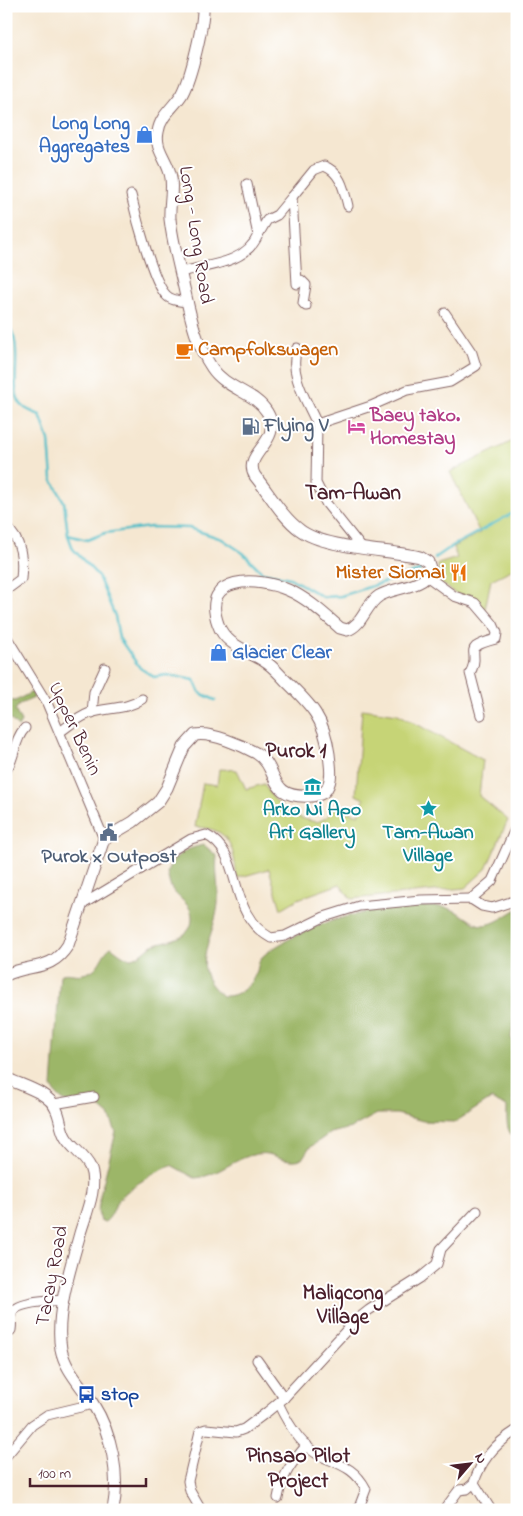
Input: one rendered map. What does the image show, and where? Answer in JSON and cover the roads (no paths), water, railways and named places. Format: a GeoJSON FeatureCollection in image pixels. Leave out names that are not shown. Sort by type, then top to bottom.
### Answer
{"type":"FeatureCollection","features":[{"type":"Feature","properties":{"kind":"main road","name":"Long - Long Road"},"geometry":{"type":"LineString","coordinates":[[203,6],[197,45],[184,89],[161,121],[157,138],[158,148],[171,177],[170,216],[195,333],[212,368],[229,386],[258,401],[268,414],[271,431],[265,444],[252,460],[251,467],[255,476],[302,532],[325,541],[420,557],[428,562],[431,568],[428,577]]}},
{"type":"Feature","properties":{"kind":"main road"},"geometry":{"type":"LineString","coordinates":[[6,975],[55,961],[68,945],[104,839],[132,822],[158,802],[167,788],[184,747],[195,734],[214,735],[255,753],[266,765],[277,786],[288,793],[301,796],[315,796],[322,794],[328,787],[330,766],[327,741],[321,720],[311,706],[272,666],[235,645],[223,634],[215,617],[216,597],[222,588],[238,582],[281,587],[302,598],[340,628],[347,630],[358,623],[377,597],[428,577]]}},
{"type":"Feature","properties":{"kind":"main road"},"geometry":{"type":"LineString","coordinates":[[6,1078],[48,1098],[54,1104]]}},
{"type":"Feature","properties":{"kind":"main road","name":"Tacay Road"},"geometry":{"type":"LineString","coordinates":[[54,1104],[65,1136],[90,1166],[92,1175],[88,1206],[64,1300],[60,1328],[61,1350],[71,1373],[93,1404],[110,1439],[115,1492],[113,1510]]}},
{"type":"Feature","properties":{"kind":"street"},"geometry":{"type":"LineString","coordinates":[[181,272],[242,256],[255,243],[267,220],[283,210],[314,170],[324,166],[334,171],[339,178],[348,206]]}},
{"type":"Feature","properties":{"kind":"street"},"geometry":{"type":"LineString","coordinates":[[247,184],[258,235]]}},
{"type":"Feature","properties":{"kind":"street"},"geometry":{"type":"LineString","coordinates":[[131,195],[145,245],[162,291],[171,300],[188,302]]}},
{"type":"Feature","properties":{"kind":"street"},"geometry":{"type":"LineString","coordinates":[[292,196],[293,244],[297,284],[301,280],[306,285],[302,303],[306,306]]}},
{"type":"Feature","properties":{"kind":"street"},"geometry":{"type":"LineString","coordinates":[[317,424],[370,406],[408,390],[450,382],[476,366],[472,353],[445,314]]}},
{"type":"Feature","properties":{"kind":"street"},"geometry":{"type":"LineString","coordinates":[[296,348],[293,359],[295,372],[317,424],[316,483],[326,503],[362,547]]}},
{"type":"Feature","properties":{"kind":"street"},"geometry":{"type":"LineString","coordinates":[[6,527],[19,544],[22,570],[21,579],[6,590]]}},
{"type":"Feature","properties":{"kind":"street"},"geometry":{"type":"LineString","coordinates":[[428,577],[454,596],[475,603],[487,614],[496,628],[496,639],[475,645],[472,650],[474,666],[470,673],[481,715]]}},
{"type":"Feature","properties":{"kind":"street","name":"Upper Benin"},"geometry":{"type":"LineString","coordinates":[[6,636],[47,703],[104,839]]}},
{"type":"Feature","properties":{"kind":"street"},"geometry":{"type":"LineString","coordinates":[[92,713],[94,692],[105,668]]}},
{"type":"Feature","properties":{"kind":"street"},"geometry":{"type":"LineString","coordinates":[[60,732],[80,718],[92,713],[126,707],[142,699]]}},
{"type":"Feature","properties":{"kind":"street"},"geometry":{"type":"LineString","coordinates":[[6,770],[12,761],[18,738],[25,728]]}},
{"type":"Feature","properties":{"kind":"street"},"geometry":{"type":"LineString","coordinates":[[471,899],[492,881],[517,826]]}},
{"type":"Feature","properties":{"kind":"street"},"geometry":{"type":"LineString","coordinates":[[83,904],[191,839],[206,835],[214,839],[225,851],[238,898],[248,916],[257,928],[271,938],[285,936],[324,917],[359,906],[421,900],[471,899],[482,906],[492,908],[517,900]]}},
{"type":"Feature","properties":{"kind":"street"},"geometry":{"type":"LineString","coordinates":[[54,1104],[94,1097]]}},
{"type":"Feature","properties":{"kind":"street"},"geometry":{"type":"LineString","coordinates":[[201,1510],[190,1491],[188,1481],[200,1431],[206,1429],[236,1432],[255,1422],[281,1401],[355,1321],[420,1278],[437,1264],[441,1249],[477,1211]]}},
{"type":"Feature","properties":{"kind":"street"},"geometry":{"type":"LineString","coordinates":[[6,1335],[11,1330],[12,1314],[17,1308],[31,1303],[64,1300]]}},
{"type":"Feature","properties":{"kind":"street"},"geometry":{"type":"LineString","coordinates":[[257,1360],[281,1401],[290,1427],[320,1456],[351,1469],[361,1479],[366,1489],[358,1510]]}},
{"type":"Feature","properties":{"kind":"street"},"geometry":{"type":"LineString","coordinates":[[6,1456],[32,1425],[47,1415],[93,1404]]}},
{"type":"Feature","properties":{"kind":"street"},"geometry":{"type":"LineString","coordinates":[[444,1510],[459,1490],[467,1489],[474,1483],[478,1468],[486,1457],[504,1438],[517,1430]]}},
{"type":"Feature","properties":{"kind":"street"},"geometry":{"type":"LineString","coordinates":[[278,1498],[286,1468],[307,1445]]}},
{"type":"Feature","properties":{"kind":"street"},"geometry":{"type":"LineString","coordinates":[[474,1483],[481,1491],[491,1510]]}},
{"type":"Feature","properties":{"kind":"waterway"},"geometry":{"type":"LineString","coordinates":[[6,323],[12,332],[15,344],[16,392],[19,401],[25,408],[40,415],[49,440],[52,479],[64,502],[68,535],[73,549],[98,576],[115,616],[119,638],[140,668],[154,677],[167,675],[194,680],[200,693],[215,700]]}},
{"type":"Feature","properties":{"kind":"waterway"},"geometry":{"type":"LineString","coordinates":[[435,558],[454,545],[517,511]]}},
{"type":"Feature","properties":{"kind":"waterway"},"geometry":{"type":"LineString","coordinates":[[68,535],[87,540],[105,533],[150,527],[189,528],[222,539],[243,553],[262,572],[290,578],[323,597],[341,596],[419,571],[422,567]]}},
{"type":"Feature","properties":{"kind":"place","name":"Long Long Aggregates"},"geometry":{"type":"Point","coordinates":[144,135]}},
{"type":"Feature","properties":{"kind":"place","name":"Campfolkswagen"},"geometry":{"type":"Point","coordinates":[184,350]}},
{"type":"Feature","properties":{"kind":"place","name":"Flying V"},"geometry":{"type":"Point","coordinates":[250,426]}},
{"type":"Feature","properties":{"kind":"place","name":"Baey tako. Homestay"},"geometry":{"type":"Point","coordinates":[356,427]}},
{"type":"Feature","properties":{"kind":"place","name":"Mister Siomai"},"geometry":{"type":"Point","coordinates":[459,573]}},
{"type":"Feature","properties":{"kind":"place","name":"Glacier Clear"},"geometry":{"type":"Point","coordinates":[218,653]}},
{"type":"Feature","properties":{"kind":"place","name":"Arko Ni Apo Art Gallery"},"geometry":{"type":"Point","coordinates":[312,786]}},
{"type":"Feature","properties":{"kind":"place","name":"Tam-Awan Village"},"geometry":{"type":"Point","coordinates":[428,809]}},
{"type":"Feature","properties":{"kind":"place","name":"Purok x Outpost"},"geometry":{"type":"Point","coordinates":[109,833]}},
{"type":"Feature","properties":{"kind":"place","name":"stop"},"geometry":{"type":"Point","coordinates":[87,1395]}},
{"type":"Feature","properties":{"kind":"district","name":"Tam-Awan"},"geometry":{"type":"Point","coordinates":[353,494]}},
{"type":"Feature","properties":{"kind":"district","name":"Purok 1"},"geometry":{"type":"Point","coordinates":[296,752]}},
{"type":"Feature","properties":{"kind":"district","name":"Maligcong Village"},"geometry":{"type":"Point","coordinates":[343,1306]}},
{"type":"Feature","properties":{"kind":"district","name":"Pinsao Pilot Project"},"geometry":{"type":"Point","coordinates":[298,1470]}}]}
